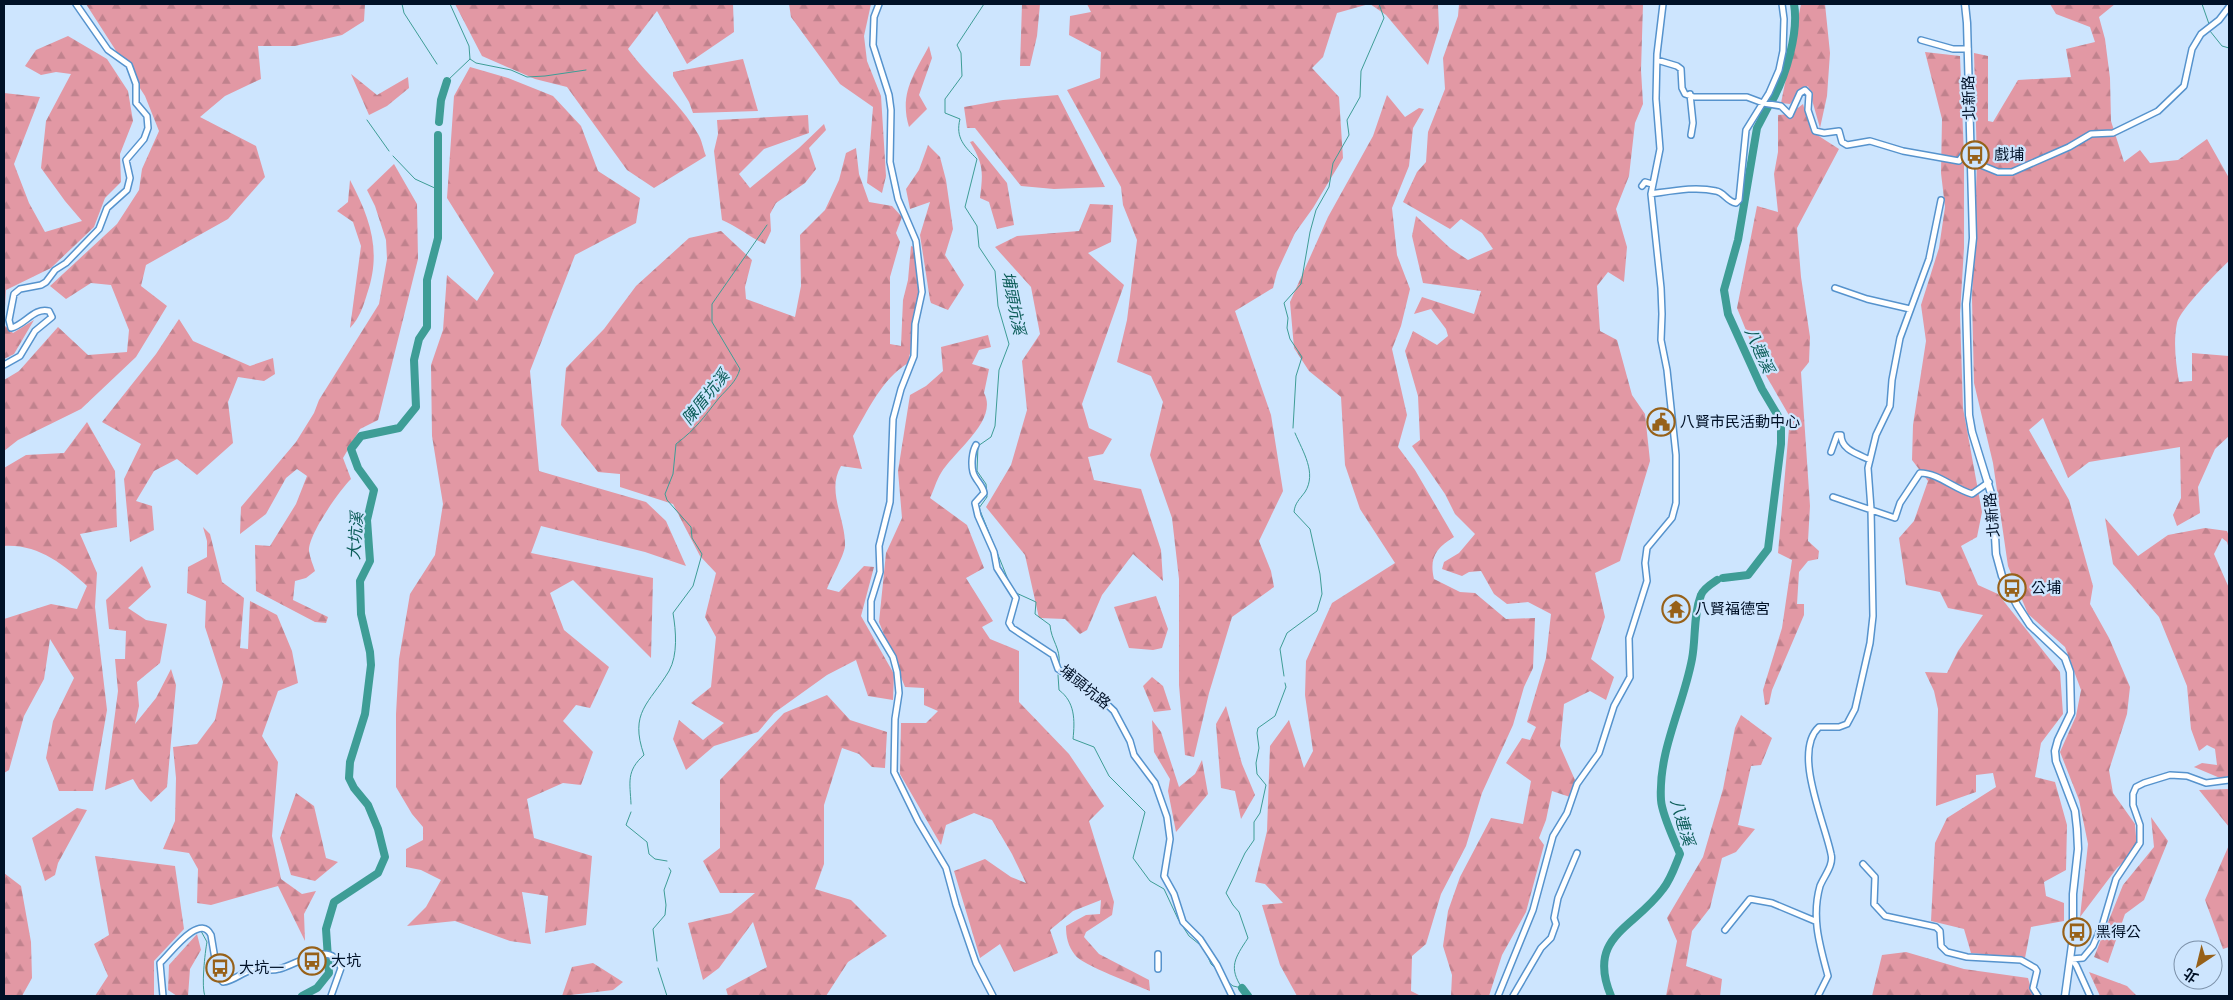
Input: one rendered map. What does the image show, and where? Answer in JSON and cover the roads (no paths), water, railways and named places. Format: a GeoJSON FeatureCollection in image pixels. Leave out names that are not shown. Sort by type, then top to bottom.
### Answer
{"type":"FeatureCollection","features":[{"type":"Feature","properties":{"kind":"main road","name":"北新路"},"geometry":{"type":"LineString","coordinates":[[1965,4],[1973,238],[1966,304],[1969,359],[1968,397],[1972,432],[1994,500],[1996,554],[2002,576],[2030,625],[2064,658],[2070,672],[2071,713],[2058,740],[2055,751],[2056,761],[2074,811],[2077,829],[2071,959],[2065,996]]}},
{"type":"Feature","properties":{"kind":"street"},"geometry":{"type":"LineString","coordinates":[[4,365],[20,356],[34,330],[52,317],[50,311],[40,311],[21,324],[11,328],[9,320],[14,294],[20,289],[41,286],[55,270],[66,263],[99,229],[107,208],[127,190],[130,178],[126,160],[144,139],[148,128],[147,116],[136,103],[136,84],[129,65],[108,50],[76,4]]}},
{"type":"Feature","properties":{"kind":"street"},"geometry":{"type":"LineString","coordinates":[[879,4],[874,17],[872,45],[889,95],[891,110],[890,162],[898,199],[916,241],[922,292],[914,324],[914,356],[901,389],[894,418],[890,502],[879,546],[880,572],[871,601],[870,620],[893,657],[897,672],[899,693],[895,719],[894,772],[918,821],[946,868],[956,905],[976,963],[993,996]]}},
{"type":"Feature","properties":{"kind":"street"},"geometry":{"type":"LineString","coordinates":[[1498,996],[1533,910],[1553,836],[1567,813],[1578,784],[1599,753],[1614,706],[1630,677],[1629,638],[1647,581],[1645,563],[1647,548],[1672,518],[1676,503],[1676,455],[1668,370],[1661,340],[1661,288],[1651,194],[1660,149],[1656,99],[1657,60],[1664,4]]}},
{"type":"Feature","properties":{"kind":"street"},"geometry":{"type":"LineString","coordinates":[[1651,194],[1685,190],[1718,191],[1731,202],[1736,203],[1739,200],[1746,130],[1763,103],[1779,70],[1783,51],[1784,18],[1782,4]]}},
{"type":"Feature","properties":{"kind":"street"},"geometry":{"type":"LineString","coordinates":[[1971,161],[1998,172],[2012,172],[2070,147],[2091,134],[2113,132],[2158,111],[2184,86],[2192,49],[2201,34],[2229,7]]}},
{"type":"Feature","properties":{"kind":"street"},"geometry":{"type":"LineString","coordinates":[[1921,40],[1953,49],[1968,49]]}},
{"type":"Feature","properties":{"kind":"street"},"geometry":{"type":"LineString","coordinates":[[1657,60],[1681,69],[1684,94],[1690,94],[1694,97],[1747,97],[1763,103],[1781,106],[1790,115],[1800,93],[1805,90],[1809,94],[1808,110],[1815,131],[1824,133],[1839,131],[1842,142],[1847,145],[1870,141],[1903,151],[1959,161],[1971,144]]}},
{"type":"Feature","properties":{"kind":"street"},"geometry":{"type":"LineString","coordinates":[[1690,94],[1693,122],[1691,135]]}},
{"type":"Feature","properties":{"kind":"street"},"geometry":{"type":"LineString","coordinates":[[1642,186],[1645,182],[1652,184]]}},
{"type":"Feature","properties":{"kind":"street"},"geometry":{"type":"LineString","coordinates":[[1818,996],[1828,976],[1815,920],[1820,886],[1832,860],[1810,777],[1809,745],[1813,732],[1819,726],[1839,727],[1847,724],[1854,709],[1870,643],[1873,616],[1871,509],[1868,468],[1876,435],[1890,406],[1892,380],[1900,338],[1929,259],[1941,200]]}},
{"type":"Feature","properties":{"kind":"street"},"geometry":{"type":"LineString","coordinates":[[1834,288],[1866,299],[1910,309]]}},
{"type":"Feature","properties":{"kind":"street"},"geometry":{"type":"LineString","coordinates":[[1831,452],[1837,434],[1841,435],[1841,442],[1845,448],[1870,460]]}},
{"type":"Feature","properties":{"kind":"street","name":"埔頭坑路"},"geometry":{"type":"LineString","coordinates":[[976,444],[972,451],[973,472],[983,487],[984,493],[975,503],[978,516],[994,552],[997,568],[1016,598],[1009,623],[1012,628],[1053,655],[1058,669],[1094,692],[1114,711],[1130,740],[1134,755],[1155,783],[1167,817],[1170,839],[1164,876],[1174,894],[1182,922],[1200,939],[1217,966],[1232,996]]}},
{"type":"Feature","properties":{"kind":"street"},"geometry":{"type":"LineString","coordinates":[[1833,497],[1894,518],[1900,503],[1920,473],[1932,475],[1972,494],[1989,482]]}},
{"type":"Feature","properties":{"kind":"street"},"geometry":{"type":"LineString","coordinates":[[2071,959],[2083,958],[2093,946],[2103,923],[2116,879],[2140,843],[2140,825],[2133,805],[2133,794],[2136,788],[2144,783],[2170,775],[2187,776],[2206,783],[2229,780]]}},
{"type":"Feature","properties":{"kind":"street"},"geometry":{"type":"LineString","coordinates":[[1513,996],[1541,948],[1550,938],[1556,924],[1554,918],[1558,898],[1577,853]]}},
{"type":"Feature","properties":{"kind":"street"},"geometry":{"type":"LineString","coordinates":[[1863,864],[1875,877],[1874,906],[1885,916],[1936,927],[1940,930],[1941,946],[1952,954],[2022,960],[2030,964],[2037,971],[2034,988],[2038,996]]}},
{"type":"Feature","properties":{"kind":"street"},"geometry":{"type":"LineString","coordinates":[[1725,930],[1750,899],[1772,903],[1815,920]]}},
{"type":"Feature","properties":{"kind":"street"},"geometry":{"type":"LineString","coordinates":[[163,996],[160,963],[192,931],[198,928],[209,930],[218,977],[223,982],[250,970],[262,968],[279,969],[316,955],[328,954],[335,958],[340,968],[331,996]]}},
{"type":"Feature","properties":{"kind":"street"},"geometry":{"type":"LineString","coordinates":[[1158,954],[1158,969]]}},
{"type":"Feature","properties":{"kind":"street"},"geometry":{"type":"LineString","coordinates":[[2071,959],[2076,964],[2090,996]]}},
{"type":"Feature","properties":{"kind":"waterway"},"geometry":{"type":"LineString","coordinates":[[402,4],[404,13],[437,64]]}},
{"type":"Feature","properties":{"kind":"waterway","name":"大坑溪"},"geometry":{"type":"LineString","coordinates":[[447,81],[470,59],[469,46],[450,4]]}},
{"type":"Feature","properties":{"kind":"waterway","name":"埔頭坑溪"},"geometry":{"type":"LineString","coordinates":[[984,4],[957,45],[961,53],[962,76],[945,99],[945,113],[960,119],[959,132],[962,142],[977,159],[965,207],[977,226],[979,247],[995,271],[998,306],[1009,344],[999,370],[995,426],[991,437],[978,446],[977,471],[986,484],[987,497],[979,508],[1009,582]]}},
{"type":"Feature","properties":{"kind":"waterway"},"geometry":{"type":"LineString","coordinates":[[1293,428],[1296,376],[1302,357],[1290,339],[1284,303],[1301,284],[1310,232],[1316,210],[1329,187],[1333,163],[1349,135],[1347,120],[1360,97],[1361,71],[1384,18],[1379,4]]}},
{"type":"Feature","properties":{"kind":"waterway","name":"八連溪"},"geometry":{"type":"LineString","coordinates":[[1772,101],[1790,54],[1795,27],[1794,4]]}},
{"type":"Feature","properties":{"kind":"waterway"},"geometry":{"type":"LineString","coordinates":[[2202,4],[2209,24]]}},
{"type":"Feature","properties":{"kind":"waterway"},"geometry":{"type":"LineString","coordinates":[[2210,31],[2222,46],[2229,48]]}},
{"type":"Feature","properties":{"kind":"waterway"},"geometry":{"type":"LineString","coordinates":[[470,59],[476,63],[511,70],[527,77],[586,70]]}},
{"type":"Feature","properties":{"kind":"waterway","name":"大坑溪"},"geometry":{"type":"LineString","coordinates":[[439,122],[441,100],[447,81]]}},
{"type":"Feature","properties":{"kind":"waterway","name":"八連溪"},"geometry":{"type":"LineString","coordinates":[[1723,578],[1748,575],[1768,549],[1781,444],[1781,421],[1762,389],[1728,314],[1724,290],[1738,240],[1757,128],[1768,107]]}},
{"type":"Feature","properties":{"kind":"waterway"},"geometry":{"type":"LineString","coordinates":[[367,120],[389,151]]}},
{"type":"Feature","properties":{"kind":"waterway","name":"大坑溪"},"geometry":{"type":"LineString","coordinates":[[302,996],[317,988],[329,973],[326,929],[334,902],[378,873],[385,857],[378,829],[368,805],[354,788],[349,778],[350,762],[365,714],[371,665],[370,652],[361,614],[360,581],[370,561],[367,520],[374,490],[358,468],[351,449],[361,436],[399,428],[416,407],[414,360],[419,339],[427,327],[427,280],[438,238],[438,135]]}},
{"type":"Feature","properties":{"kind":"waterway"},"geometry":{"type":"LineString","coordinates":[[393,156],[415,179],[437,189]]}},
{"type":"Feature","properties":{"kind":"waterway","name":"陳厝坑溪"},"geometry":{"type":"LineString","coordinates":[[631,804],[630,777],[634,766],[644,755],[640,740],[640,718],[643,709],[672,665],[675,643],[673,613],[693,586],[702,554],[692,538],[691,527],[667,500],[665,494],[673,474],[676,444],[699,422],[731,385],[738,374],[740,369],[712,322],[712,304],[767,225]]}},
{"type":"Feature","properties":{"kind":"waterway"},"geometry":{"type":"LineString","coordinates":[[1284,676],[1280,649],[1287,633],[1317,611],[1322,594],[1320,574],[1310,529],[1294,512],[1296,504],[1305,492],[1310,477],[1308,462],[1295,433]]}},
{"type":"Feature","properties":{"kind":"waterway","name":"八連溪"},"geometry":{"type":"LineString","coordinates":[[1611,996],[1605,976],[1604,960],[1609,946],[1617,935],[1663,889],[1671,877],[1680,854],[1662,806],[1661,782],[1663,764],[1692,659],[1698,603],[1704,591],[1717,580]]}},
{"type":"Feature","properties":{"kind":"waterway","name":"埔頭坑溪"},"geometry":{"type":"LineString","coordinates":[[1014,592],[1036,602],[1035,614],[1050,625],[1059,653],[1059,663]]}},
{"type":"Feature","properties":{"kind":"waterway","name":"埔頭坑溪"},"geometry":{"type":"LineString","coordinates":[[1058,675],[1059,690],[1068,700],[1073,712],[1073,739],[1094,747],[1109,776],[1145,812],[1133,858],[1150,881],[1164,889],[1178,919],[1189,936],[1204,948],[1211,964],[1217,970]]}},
{"type":"Feature","properties":{"kind":"waterway"},"geometry":{"type":"LineString","coordinates":[[1242,988],[1234,968],[1237,957],[1248,938],[1239,912],[1226,893],[1245,853],[1254,840],[1254,822],[1260,813],[1266,785],[1257,774],[1258,728],[1275,716],[1286,687],[1285,683]]}},
{"type":"Feature","properties":{"kind":"waterway","name":"陳厝坑溪"},"geometry":{"type":"LineString","coordinates":[[631,812],[626,825],[647,842],[649,854],[655,859],[667,861]]}},
{"type":"Feature","properties":{"kind":"waterway","name":"陳厝坑溪"},"geometry":{"type":"LineString","coordinates":[[657,961],[653,929],[665,915],[664,890],[671,871],[669,868]]}},
{"type":"Feature","properties":{"kind":"waterway"},"geometry":{"type":"LineString","coordinates":[[201,931],[207,942],[203,978],[205,996]]}},
{"type":"Feature","properties":{"kind":"waterway","name":"陳厝坑溪"},"geometry":{"type":"LineString","coordinates":[[658,968],[667,996]]}},
{"type":"Feature","properties":{"kind":"waterway","name":"埔頭坑溪"},"geometry":{"type":"LineString","coordinates":[[1228,982],[1233,986],[1242,988]]}},
{"type":"Feature","properties":{"kind":"waterway","name":"埔頭坑溪"},"geometry":{"type":"LineString","coordinates":[[1242,988],[1248,996]]}},
{"type":"Feature","properties":{"kind":"place","name":"戲埔"},"geometry":{"type":"Point","coordinates":[1975,155]}},
{"type":"Feature","properties":{"kind":"place","name":"八賢市民活動中心"},"geometry":{"type":"Point","coordinates":[1661,422]}},
{"type":"Feature","properties":{"kind":"place","name":"公埔"},"geometry":{"type":"Point","coordinates":[2012,588]}},
{"type":"Feature","properties":{"kind":"place","name":"八賢福德宮"},"geometry":{"type":"Point","coordinates":[1676,609]}},
{"type":"Feature","properties":{"kind":"place","name":"黑得公"},"geometry":{"type":"Point","coordinates":[2077,932]}},
{"type":"Feature","properties":{"kind":"place","name":"大坑"},"geometry":{"type":"Point","coordinates":[312,961]}},
{"type":"Feature","properties":{"kind":"place","name":"大坑一"},"geometry":{"type":"Point","coordinates":[220,968]}}]}
